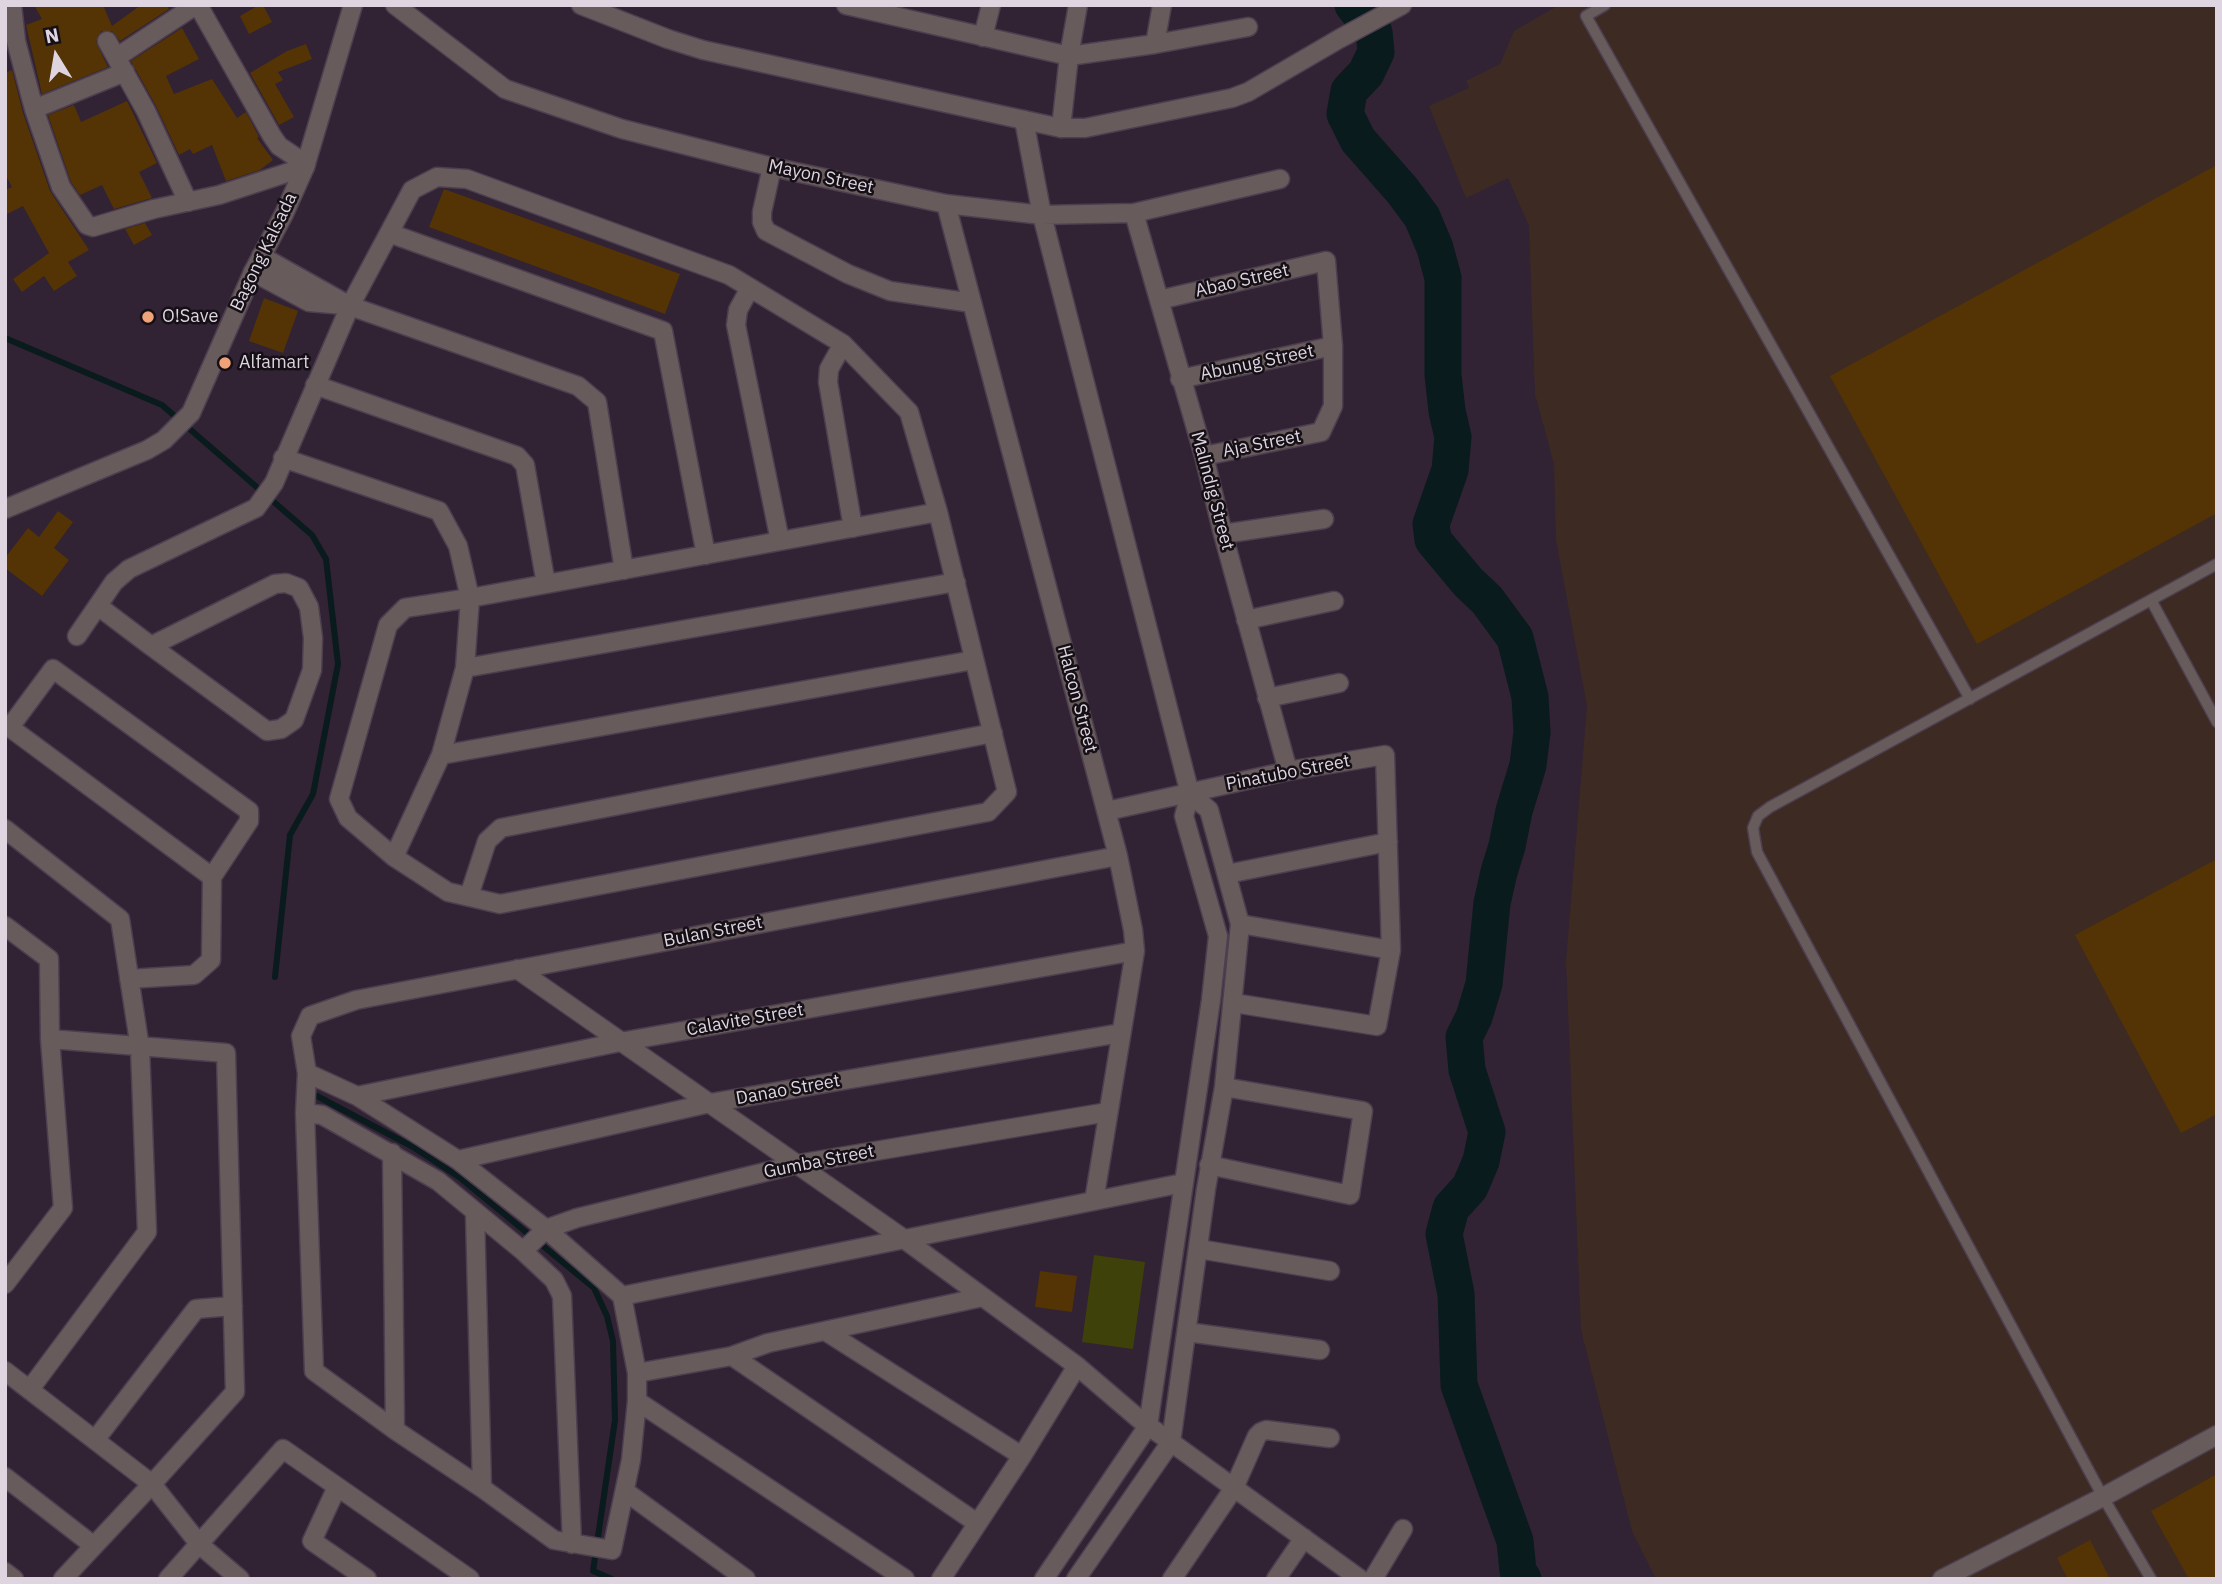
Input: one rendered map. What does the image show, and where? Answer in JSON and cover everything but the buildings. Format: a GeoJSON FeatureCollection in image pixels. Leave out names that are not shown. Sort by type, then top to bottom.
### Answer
{"type":"FeatureCollection","features":[{"type":"Feature","properties":{"kind":"street"},"geometry":{"type":"LineString","coordinates":[[12,5],[16,41],[34,109],[61,187],[87,225],[93,227],[154,209],[219,195],[305,165]]}},
{"type":"Feature","properties":{"kind":"street"},"geometry":{"type":"LineString","coordinates":[[34,109],[121,64],[197,5],[271,136],[279,146],[305,165]]}},
{"type":"Feature","properties":{"kind":"street","name":"Bagong Kalsada"},"geometry":{"type":"LineString","coordinates":[[5,509],[147,450],[164,440],[191,413],[257,264],[284,214],[305,165],[353,5]]}},
{"type":"Feature","properties":{"kind":"street","name":"Mayon Street"},"geometry":{"type":"LineString","coordinates":[[395,5],[505,89],[622,129],[772,167],[946,204],[1042,215],[1134,213],[1280,179]]}},
{"type":"Feature","properties":{"kind":"street"},"geometry":{"type":"LineString","coordinates":[[581,5],[703,50],[1061,128],[1113,124],[1233,98],[1268,83],[1339,39],[1399,7]]}},
{"type":"Feature","properties":{"kind":"street"},"geometry":{"type":"LineString","coordinates":[[846,5],[905,12],[983,37],[1069,56],[1248,27]]}},
{"type":"Feature","properties":{"kind":"street"},"geometry":{"type":"LineString","coordinates":[[983,37],[991,5]]}},
{"type":"Feature","properties":{"kind":"street"},"geometry":{"type":"LineString","coordinates":[[1061,128],[1078,5]]}},
{"type":"Feature","properties":{"kind":"street"},"geometry":{"type":"LineString","coordinates":[[1155,44],[1162,5]]}},
{"type":"Feature","properties":{"kind":"street"},"geometry":{"type":"LineString","coordinates":[[107,41],[146,111],[188,202]]}},
{"type":"Feature","properties":{"kind":"street"},"geometry":{"type":"LineString","coordinates":[[1024,120],[1042,215],[1190,794],[1184,816],[1218,936],[1148,1426],[1044,1579]]}},
{"type":"Feature","properties":{"kind":"street"},"geometry":{"type":"LineString","coordinates":[[772,167],[762,212],[766,231],[848,274],[890,292],[972,303]]}},
{"type":"Feature","properties":{"kind":"street"},"geometry":{"type":"LineString","coordinates":[[77,636],[114,582],[129,569],[256,508],[274,483],[350,306],[412,190],[437,177],[467,179],[729,275],[843,344],[909,412],[938,512],[1007,792],[988,812],[500,904],[448,892],[394,857],[348,818],[339,799],[388,625],[405,608],[938,512]]}},
{"type":"Feature","properties":{"kind":"street","name":"Halcon Street"},"geometry":{"type":"LineString","coordinates":[[946,204],[1107,811],[1135,951],[1094,1201]]}},
{"type":"Feature","properties":{"kind":"street","name":"Malindig Street"},"geometry":{"type":"LineString","coordinates":[[1134,213],[1204,456],[1288,771]]}},
{"type":"Feature","properties":{"kind":"street"},"geometry":{"type":"LineString","coordinates":[[389,233],[663,331],[706,555]]}},
{"type":"Feature","properties":{"kind":"street","name":"Abao Street"},"geometry":{"type":"LineString","coordinates":[[1159,300],[1326,261],[1333,346]]}},
{"type":"Feature","properties":{"kind":"street"},"geometry":{"type":"LineString","coordinates":[[257,264],[309,302],[350,306],[579,386],[597,402],[624,570]]}},
{"type":"Feature","properties":{"kind":"street"},"geometry":{"type":"LineString","coordinates":[[750,288],[738,310],[736,325],[779,541]]}},
{"type":"Feature","properties":{"kind":"street"},"geometry":{"type":"LineString","coordinates":[[843,344],[829,369],[828,382],[853,528]]}},
{"type":"Feature","properties":{"kind":"street","name":"Abunug Street"},"geometry":{"type":"LineString","coordinates":[[1180,379],[1333,346]]}},
{"type":"Feature","properties":{"kind":"street","name":"Aja Street"},"geometry":{"type":"LineString","coordinates":[[1204,456],[1321,432],[1333,406],[1333,346]]}},
{"type":"Feature","properties":{"kind":"street"},"geometry":{"type":"LineString","coordinates":[[315,386],[517,456],[525,465],[546,584]]}},
{"type":"Feature","properties":{"kind":"street"},"geometry":{"type":"LineString","coordinates":[[283,458],[439,511],[458,546],[470,598],[465,668],[441,755],[394,857]]}},
{"type":"Feature","properties":{"kind":"street"},"geometry":{"type":"LineString","coordinates":[[1223,534],[1324,519]]}},
{"type":"Feature","properties":{"kind":"street"},"geometry":{"type":"LineString","coordinates":[[465,668],[956,582]]}},
{"type":"Feature","properties":{"kind":"street"},"geometry":{"type":"LineString","coordinates":[[97,606],[151,646],[267,731],[281,729],[294,720],[312,670],[313,638],[309,607],[299,588],[286,583],[275,584],[151,646]]}},
{"type":"Feature","properties":{"kind":"street"},"geometry":{"type":"LineString","coordinates":[[1247,620],[1334,601]]}},
{"type":"Feature","properties":{"kind":"street"},"geometry":{"type":"LineString","coordinates":[[441,755],[974,660]]}},
{"type":"Feature","properties":{"kind":"street"},"geometry":{"type":"LineString","coordinates":[[129,979],[194,975],[211,960],[212,877],[248,821],[249,811],[53,669],[8,725],[212,877]]}},
{"type":"Feature","properties":{"kind":"street"},"geometry":{"type":"LineString","coordinates":[[1268,698],[1339,682]]}},
{"type":"Feature","properties":{"kind":"street"},"geometry":{"type":"LineString","coordinates":[[469,896],[487,841],[501,828],[993,733]]}},
{"type":"Feature","properties":{"kind":"street","name":"Pinatubo Street"},"geometry":{"type":"LineString","coordinates":[[1107,811],[1288,771],[1385,755],[1388,842]]}},
{"type":"Feature","properties":{"kind":"street"},"geometry":{"type":"LineString","coordinates":[[1076,1579],[1171,1442],[1209,1165],[1224,1087],[1240,924],[1209,810],[1190,794]]}},
{"type":"Feature","properties":{"kind":"street"},"geometry":{"type":"LineString","coordinates":[[5,829],[120,919],[140,1048],[147,1232],[30,1390]]}},
{"type":"Feature","properties":{"kind":"street"},"geometry":{"type":"LineString","coordinates":[[1227,874],[1388,842],[1391,950],[1377,1027],[1234,1003]]}},
{"type":"Feature","properties":{"kind":"street","name":"Bulan Street"},"geometry":{"type":"LineString","coordinates":[[307,1073],[301,1036],[310,1016],[356,1000],[1118,856]]}},
{"type":"Feature","properties":{"kind":"street"},"geometry":{"type":"LineString","coordinates":[[1240,924],[1391,950]]}},
{"type":"Feature","properties":{"kind":"street"},"geometry":{"type":"LineString","coordinates":[[5,926],[49,959],[50,1039],[63,1208],[5,1284]]}},
{"type":"Feature","properties":{"kind":"street","name":"Calavite Street"},"geometry":{"type":"LineString","coordinates":[[357,1096],[620,1042],[1135,951]]}},
{"type":"Feature","properties":{"kind":"street"},"geometry":{"type":"LineString","coordinates":[[517,969],[904,1239],[1077,1366],[1148,1426],[1360,1579]]}},
{"type":"Feature","properties":{"kind":"street","name":"Danao Street"},"geometry":{"type":"LineString","coordinates":[[458,1160],[710,1103],[1121,1033]]}},
{"type":"Feature","properties":{"kind":"street"},"geometry":{"type":"LineString","coordinates":[[50,1039],[226,1053],[233,1306],[235,1392],[63,1579]]}},
{"type":"Feature","properties":{"kind":"street"},"geometry":{"type":"LineString","coordinates":[[572,1544],[562,1296],[534,1239],[458,1160],[357,1096],[307,1073],[305,1113],[314,1371],[554,1541],[572,1544],[598,1547],[612,1550],[626,1492],[637,1401],[637,1373],[622,1296]]}},
{"type":"Feature","properties":{"kind":"street"},"geometry":{"type":"LineString","coordinates":[[1209,1165],[1350,1195],[1363,1111],[1224,1087]]}},
{"type":"Feature","properties":{"kind":"street","name":"Gumba Street"},"geometry":{"type":"LineString","coordinates":[[534,1239],[577,1218],[798,1164],[1108,1112]]}},
{"type":"Feature","properties":{"kind":"street"},"geometry":{"type":"LineString","coordinates":[[305,1113],[322,1115],[392,1153],[438,1181],[475,1214],[534,1239],[622,1296],[1183,1183]]}},
{"type":"Feature","properties":{"kind":"street"},"geometry":{"type":"LineString","coordinates":[[392,1153],[394,1430]]}},
{"type":"Feature","properties":{"kind":"street"},"geometry":{"type":"LineString","coordinates":[[475,1214],[482,1488]]}},
{"type":"Feature","properties":{"kind":"street"},"geometry":{"type":"LineString","coordinates":[[1199,1249],[1330,1271]]}},
{"type":"Feature","properties":{"kind":"street"},"geometry":{"type":"LineString","coordinates":[[637,1373],[732,1356],[768,1343],[983,1297]]}},
{"type":"Feature","properties":{"kind":"street"},"geometry":{"type":"LineString","coordinates":[[95,1440],[196,1310],[233,1306]]}},
{"type":"Feature","properties":{"kind":"street"},"geometry":{"type":"LineString","coordinates":[[825,1331],[1022,1456]]}},
{"type":"Feature","properties":{"kind":"street"},"geometry":{"type":"LineString","coordinates":[[1187,1332],[1320,1350]]}},
{"type":"Feature","properties":{"kind":"street"},"geometry":{"type":"LineString","coordinates":[[732,1356],[977,1523]]}},
{"type":"Feature","properties":{"kind":"street"},"geometry":{"type":"LineString","coordinates":[[941,1579],[1077,1366]]}},
{"type":"Feature","properties":{"kind":"street"},"geometry":{"type":"LineString","coordinates":[[5,1371],[152,1484],[200,1545],[240,1579]]}},
{"type":"Feature","properties":{"kind":"street"},"geometry":{"type":"LineString","coordinates":[[637,1401],[905,1579]]}},
{"type":"Feature","properties":{"kind":"street"},"geometry":{"type":"LineString","coordinates":[[1172,1579],[1234,1488],[1261,1432],[1266,1430],[1330,1438]]}},
{"type":"Feature","properties":{"kind":"street"},"geometry":{"type":"LineString","coordinates":[[1942,1579],[2217,1435]]}},
{"type":"Feature","properties":{"kind":"street"},"geometry":{"type":"LineString","coordinates":[[168,1579],[283,1449],[464,1577]]}},
{"type":"Feature","properties":{"kind":"street"},"geometry":{"type":"LineString","coordinates":[[5,1477],[94,1546]]}},
{"type":"Feature","properties":{"kind":"street"},"geometry":{"type":"LineString","coordinates":[[337,1487],[312,1541],[367,1579]]}},
{"type":"Feature","properties":{"kind":"street"},"geometry":{"type":"LineString","coordinates":[[626,1492],[746,1579]]}},
{"type":"Feature","properties":{"kind":"street"},"geometry":{"type":"LineString","coordinates":[[1373,1579],[1403,1529]]}},
{"type":"Feature","properties":{"kind":"street"},"geometry":{"type":"LineString","coordinates":[[1276,1579],[1304,1538]]}},
{"type":"Feature","properties":{"kind":"street"},"geometry":{"type":"LineString","coordinates":[[5,1572],[14,1579]]}},
{"type":"Feature","properties":{"kind":"lane"},"geometry":{"type":"LineString","coordinates":[[1605,5],[1586,16],[1970,699]]}},
{"type":"Feature","properties":{"kind":"lane"},"geometry":{"type":"LineString","coordinates":[[2151,1579],[2103,1497],[1757,852],[1753,828],[1758,816],[1770,807],[2217,564]]}},
{"type":"Feature","properties":{"kind":"lane"},"geometry":{"type":"LineString","coordinates":[[2151,600],[2217,722]]}},
{"type":"Feature","properties":{"kind":"shaded area"},"geometry":{"type":"Polygon","coordinates":[[[1559,5],[2217,5],[2217,1579],[1656,1579],[1632,1531],[1581,1330],[1566,961],[1587,706],[1556,540],[1554,464],[1535,394],[1529,226],[1508,178],[1466,198],[1429,106],[1469,88],[1466,81],[1500,64],[1514,31],[1559,5]]]}},
{"type":"Feature","properties":{"kind":"shaded area"},"geometry":{"type":"Polygon","coordinates":[[[1094,1255],[1145,1262],[1133,1349],[1082,1342],[1094,1255]]]}},
{"type":"Feature","properties":{"kind":"waterway"},"geometry":{"type":"LineString","coordinates":[[1353,5],[1374,32],[1376,52],[1366,73],[1349,91],[1345,114],[1358,140],[1422,217],[1435,248],[1443,278],[1443,375],[1453,437],[1450,470],[1431,524],[1433,540],[1487,600],[1515,638],[1530,697],[1532,732],[1528,765],[1492,903],[1484,984],[1474,1017],[1464,1037],[1467,1070],[1487,1132],[1481,1161],[1470,1187],[1451,1208],[1444,1234],[1456,1294],[1459,1385],[1515,1541],[1518,1571],[1523,1579]]}},
{"type":"Feature","properties":{"kind":"waterway"},"geometry":{"type":"LineString","coordinates":[[5,338],[162,405],[312,535],[326,559],[338,664],[313,794],[290,835],[275,977]]}},
{"type":"Feature","properties":{"kind":"waterway"},"geometry":{"type":"LineString","coordinates":[[317,1096],[413,1147],[459,1177],[594,1288],[607,1316],[613,1341],[615,1420],[593,1571],[612,1579]]}},
{"type":"Feature","properties":{"kind":"place","name":"O!Save"},"geometry":{"type":"Point","coordinates":[148,317]}},
{"type":"Feature","properties":{"kind":"place","name":"Alfamart"},"geometry":{"type":"Point","coordinates":[225,363]}}]}
